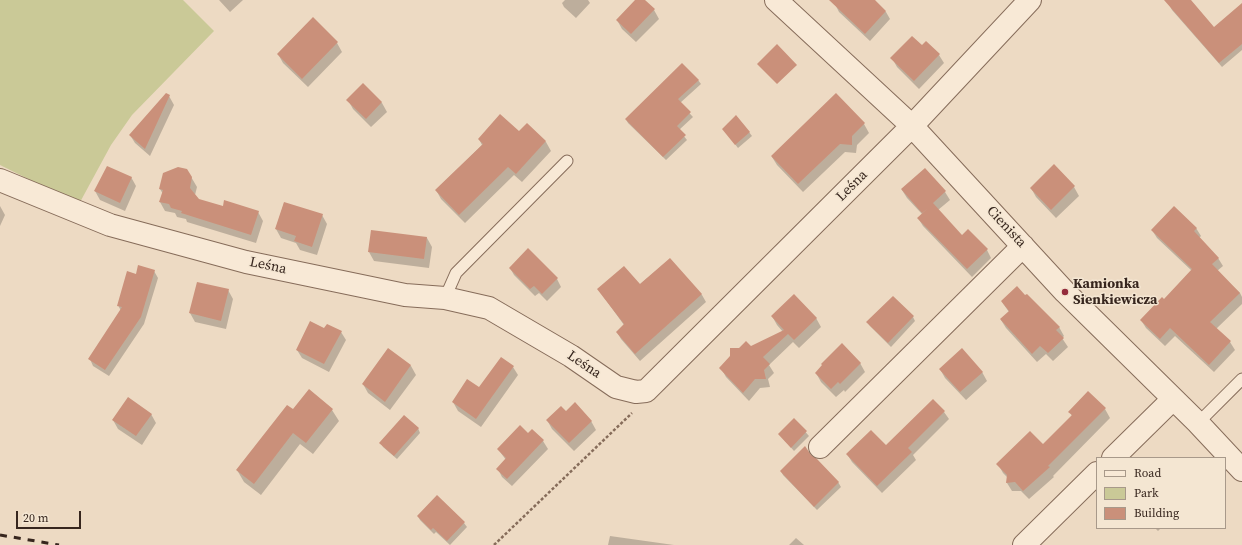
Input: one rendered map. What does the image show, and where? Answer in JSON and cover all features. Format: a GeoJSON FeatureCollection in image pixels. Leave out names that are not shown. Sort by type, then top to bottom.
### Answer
{"type":"FeatureCollection","features":[{"type":"Feature","properties":{"kind":"street","name":"Cienista"},"geometry":{"type":"LineString","coordinates":[[776,0],[912,126],[1065,292],[1198,423],[1242,470]]}},
{"type":"Feature","properties":{"kind":"street","name":"Leśna"},"geometry":{"type":"LineString","coordinates":[[0,180],[110,225],[239,260],[405,295],[445,298],[489,308],[571,356],[616,387],[636,392],[646,391],[912,126],[1030,0]]}},
{"type":"Feature","properties":{"kind":"street"},"geometry":{"type":"LineString","coordinates":[[820,447],[1023,246]]}},
{"type":"Feature","properties":{"kind":"street"},"geometry":{"type":"LineString","coordinates":[[1114,457],[1173,399]]}},
{"type":"Feature","properties":{"kind":"street"},"geometry":{"type":"LineString","coordinates":[[1024,545],[1096,475]]}},
{"type":"Feature","properties":{"kind":"lane"},"geometry":{"type":"LineString","coordinates":[[445,298],[456,273],[567,161]]}},
{"type":"Feature","properties":{"kind":"lane"},"geometry":{"type":"LineString","coordinates":[[1198,423],[1242,379]]}},
{"type":"Feature","properties":{"kind":"path"},"geometry":{"type":"LineString","coordinates":[[494,545],[632,412],[646,391]]}},
{"type":"Feature","properties":{"kind":"green space"},"geometry":{"type":"Polygon","coordinates":[[[0,0],[183,0],[214,31],[132,115],[111,145],[79,204],[0,165],[0,0]]]}},
{"type":"Feature","properties":{"kind":"building"},"geometry":{"type":"Polygon","coordinates":[[[635,0],[645,0],[655,9],[631,34],[616,20],[635,0]]]}},
{"type":"Feature","properties":{"kind":"building"},"geometry":{"type":"Polygon","coordinates":[[[829,0],[875,0],[886,11],[865,34],[829,0]]]}},
{"type":"Feature","properties":{"kind":"building"},"geometry":{"type":"Polygon","coordinates":[[[1164,0],[1191,0],[1214,27],[1242,3],[1242,44],[1219,63],[1164,0]]]}},
{"type":"Feature","properties":{"kind":"building"},"geometry":{"type":"Polygon","coordinates":[[[313,17],[338,42],[302,79],[277,54],[313,17]]]}},
{"type":"Feature","properties":{"kind":"building"},"geometry":{"type":"Polygon","coordinates":[[[912,36],[922,45],[926,41],[940,54],[914,81],[890,58],[912,36]]]}},
{"type":"Feature","properties":{"kind":"building"},"geometry":{"type":"Polygon","coordinates":[[[777,44],[797,65],[777,84],[757,64],[777,44]]]}},
{"type":"Feature","properties":{"kind":"building"},"geometry":{"type":"Polygon","coordinates":[[[682,63],[699,80],[678,99],[691,112],[677,126],[686,135],[663,157],[625,119],[682,63]]]}},
{"type":"Feature","properties":{"kind":"building"},"geometry":{"type":"Polygon","coordinates":[[[363,83],[382,102],[366,119],[346,100],[363,83]]]}},
{"type":"Feature","properties":{"kind":"building"},"geometry":{"type":"Polygon","coordinates":[[[166,93],[170,95],[145,149],[129,135],[166,93]]]}},
{"type":"Feature","properties":{"kind":"building"},"geometry":{"type":"Polygon","coordinates":[[[836,93],[865,123],[852,136],[852,145],[840,144],[798,184],[771,156],[836,93]]]}},
{"type":"Feature","properties":{"kind":"building"},"geometry":{"type":"Polygon","coordinates":[[[500,114],[519,131],[527,123],[546,141],[516,174],[508,167],[459,215],[435,190],[483,144],[478,139],[500,114]]]}},
{"type":"Feature","properties":{"kind":"building"},"geometry":{"type":"Polygon","coordinates":[[[736,115],[750,132],[735,145],[722,129],[736,115]]]}},
{"type":"Feature","properties":{"kind":"building"},"geometry":{"type":"Polygon","coordinates":[[[1054,164],[1075,186],[1051,210],[1030,188],[1054,164]]]}},
{"type":"Feature","properties":{"kind":"building"},"geometry":{"type":"Polygon","coordinates":[[[107,166],[132,177],[120,203],[94,191],[107,166]]]}},
{"type":"Feature","properties":{"kind":"building"},"geometry":{"type":"Polygon","coordinates":[[[178,167],[187,169],[192,177],[190,188],[199,199],[223,206],[224,200],[259,211],[251,235],[181,213],[182,211],[171,208],[169,204],[159,202],[163,190],[159,189],[163,173],[178,167]]]}},
{"type":"Feature","properties":{"kind":"building"},"geometry":{"type":"Polygon","coordinates":[[[925,168],[946,191],[933,203],[962,235],[968,229],[988,249],[967,269],[917,218],[927,209],[922,213],[901,189],[925,168]]]}},
{"type":"Feature","properties":{"kind":"building"},"geometry":{"type":"Polygon","coordinates":[[[284,202],[323,214],[312,247],[294,241],[296,236],[275,229],[284,202]]]}},
{"type":"Feature","properties":{"kind":"building"},"geometry":{"type":"Polygon","coordinates":[[[1174,206],[1197,228],[1194,231],[1219,258],[1212,264],[1240,293],[1210,322],[1231,341],[1209,365],[1170,328],[1160,339],[1140,320],[1162,297],[1164,299],[1192,269],[1151,230],[1174,206]]]}},
{"type":"Feature","properties":{"kind":"building"},"geometry":{"type":"Polygon","coordinates":[[[371,230],[427,237],[424,259],[368,252],[371,230]]]}},
{"type":"Feature","properties":{"kind":"building"},"geometry":{"type":"Polygon","coordinates":[[[528,248],[558,278],[542,294],[534,286],[530,289],[509,268],[528,248]]]}},
{"type":"Feature","properties":{"kind":"building"},"geometry":{"type":"Polygon","coordinates":[[[670,258],[702,294],[635,354],[616,332],[624,324],[597,289],[624,266],[640,284],[670,258]]]}},
{"type":"Feature","properties":{"kind":"building"},"geometry":{"type":"Polygon","coordinates":[[[138,265],[155,270],[141,317],[105,370],[88,359],[122,307],[117,306],[127,271],[136,274],[138,265]]]}},
{"type":"Feature","properties":{"kind":"building"},"geometry":{"type":"Polygon","coordinates":[[[197,282],[229,289],[221,321],[189,313],[197,282]]]}},
{"type":"Feature","properties":{"kind":"building"},"geometry":{"type":"Polygon","coordinates":[[[1017,286],[1060,327],[1056,330],[1064,338],[1048,353],[1040,346],[1032,354],[1000,319],[1009,311],[1001,301],[1017,286]]]}},
{"type":"Feature","properties":{"kind":"building"},"geometry":{"type":"Polygon","coordinates":[[[794,294],[817,318],[794,340],[788,334],[763,357],[770,364],[764,370],[766,379],[755,379],[743,393],[719,368],[730,356],[730,348],[739,348],[746,341],[751,346],[784,330],[771,316],[794,294]]]}},
{"type":"Feature","properties":{"kind":"building"},"geometry":{"type":"Polygon","coordinates":[[[893,296],[914,316],[888,343],[866,322],[893,296]]]}},
{"type":"Feature","properties":{"kind":"building"},"geometry":{"type":"Polygon","coordinates":[[[310,321],[324,328],[327,324],[342,331],[324,364],[296,350],[310,321]]]}},
{"type":"Feature","properties":{"kind":"building"},"geometry":{"type":"Polygon","coordinates":[[[842,343],[861,363],[840,384],[838,382],[831,389],[815,373],[822,365],[821,364],[842,343]]]}},
{"type":"Feature","properties":{"kind":"building"},"geometry":{"type":"Polygon","coordinates":[[[388,348],[411,365],[385,402],[362,384],[388,348]]]}},
{"type":"Feature","properties":{"kind":"building"},"geometry":{"type":"Polygon","coordinates":[[[962,348],[983,372],[960,392],[939,369],[962,348]]]}},
{"type":"Feature","properties":{"kind":"building"},"geometry":{"type":"Polygon","coordinates":[[[501,357],[514,366],[476,419],[452,402],[467,379],[479,387],[501,357]]]}},
{"type":"Feature","properties":{"kind":"building"},"geometry":{"type":"Polygon","coordinates":[[[309,389],[333,409],[306,443],[293,433],[254,484],[236,470],[287,405],[293,409],[309,389]]]}},
{"type":"Feature","properties":{"kind":"building"},"geometry":{"type":"Polygon","coordinates":[[[1088,391],[1106,408],[1048,466],[1050,467],[1023,491],[1015,482],[1006,483],[1007,475],[996,464],[1030,431],[1043,444],[1072,415],[1068,412],[1088,391]]]}},
{"type":"Feature","properties":{"kind":"building"},"geometry":{"type":"Polygon","coordinates":[[[128,397],[152,414],[136,436],[112,420],[128,397]]]}},
{"type":"Feature","properties":{"kind":"building"},"geometry":{"type":"Polygon","coordinates":[[[933,399],[945,411],[908,448],[912,452],[877,486],[846,454],[871,430],[886,445],[933,399]]]}},
{"type":"Feature","properties":{"kind":"building"},"geometry":{"type":"Polygon","coordinates":[[[575,402],[592,421],[569,443],[546,420],[561,406],[566,411],[575,402]]]}},
{"type":"Feature","properties":{"kind":"building"},"geometry":{"type":"Polygon","coordinates":[[[404,415],[419,428],[394,456],[379,443],[404,415]]]}},
{"type":"Feature","properties":{"kind":"building"},"geometry":{"type":"Polygon","coordinates":[[[794,418],[807,431],[791,448],[778,434],[794,418]]]}},
{"type":"Feature","properties":{"kind":"building"},"geometry":{"type":"Polygon","coordinates":[[[520,425],[528,433],[532,429],[544,440],[507,479],[496,469],[506,458],[497,449],[520,425]]]}},
{"type":"Feature","properties":{"kind":"building"},"geometry":{"type":"Polygon","coordinates":[[[805,446],[811,455],[817,459],[839,482],[814,507],[780,471],[805,446]]]}},
{"type":"Feature","properties":{"kind":"building"},"geometry":{"type":"Polygon","coordinates":[[[437,495],[465,522],[447,541],[433,528],[431,530],[417,516],[437,495]]]}},
{"type":"Feature","properties":{"kind":"railway"},"geometry":{"type":"LineString","coordinates":[[0,535],[59,545]]}},
{"type":"Feature","properties":{"kind":"place","name":"Kamionka Sienkiewicza"},"geometry":{"type":"Point","coordinates":[1065,292]}}]}
